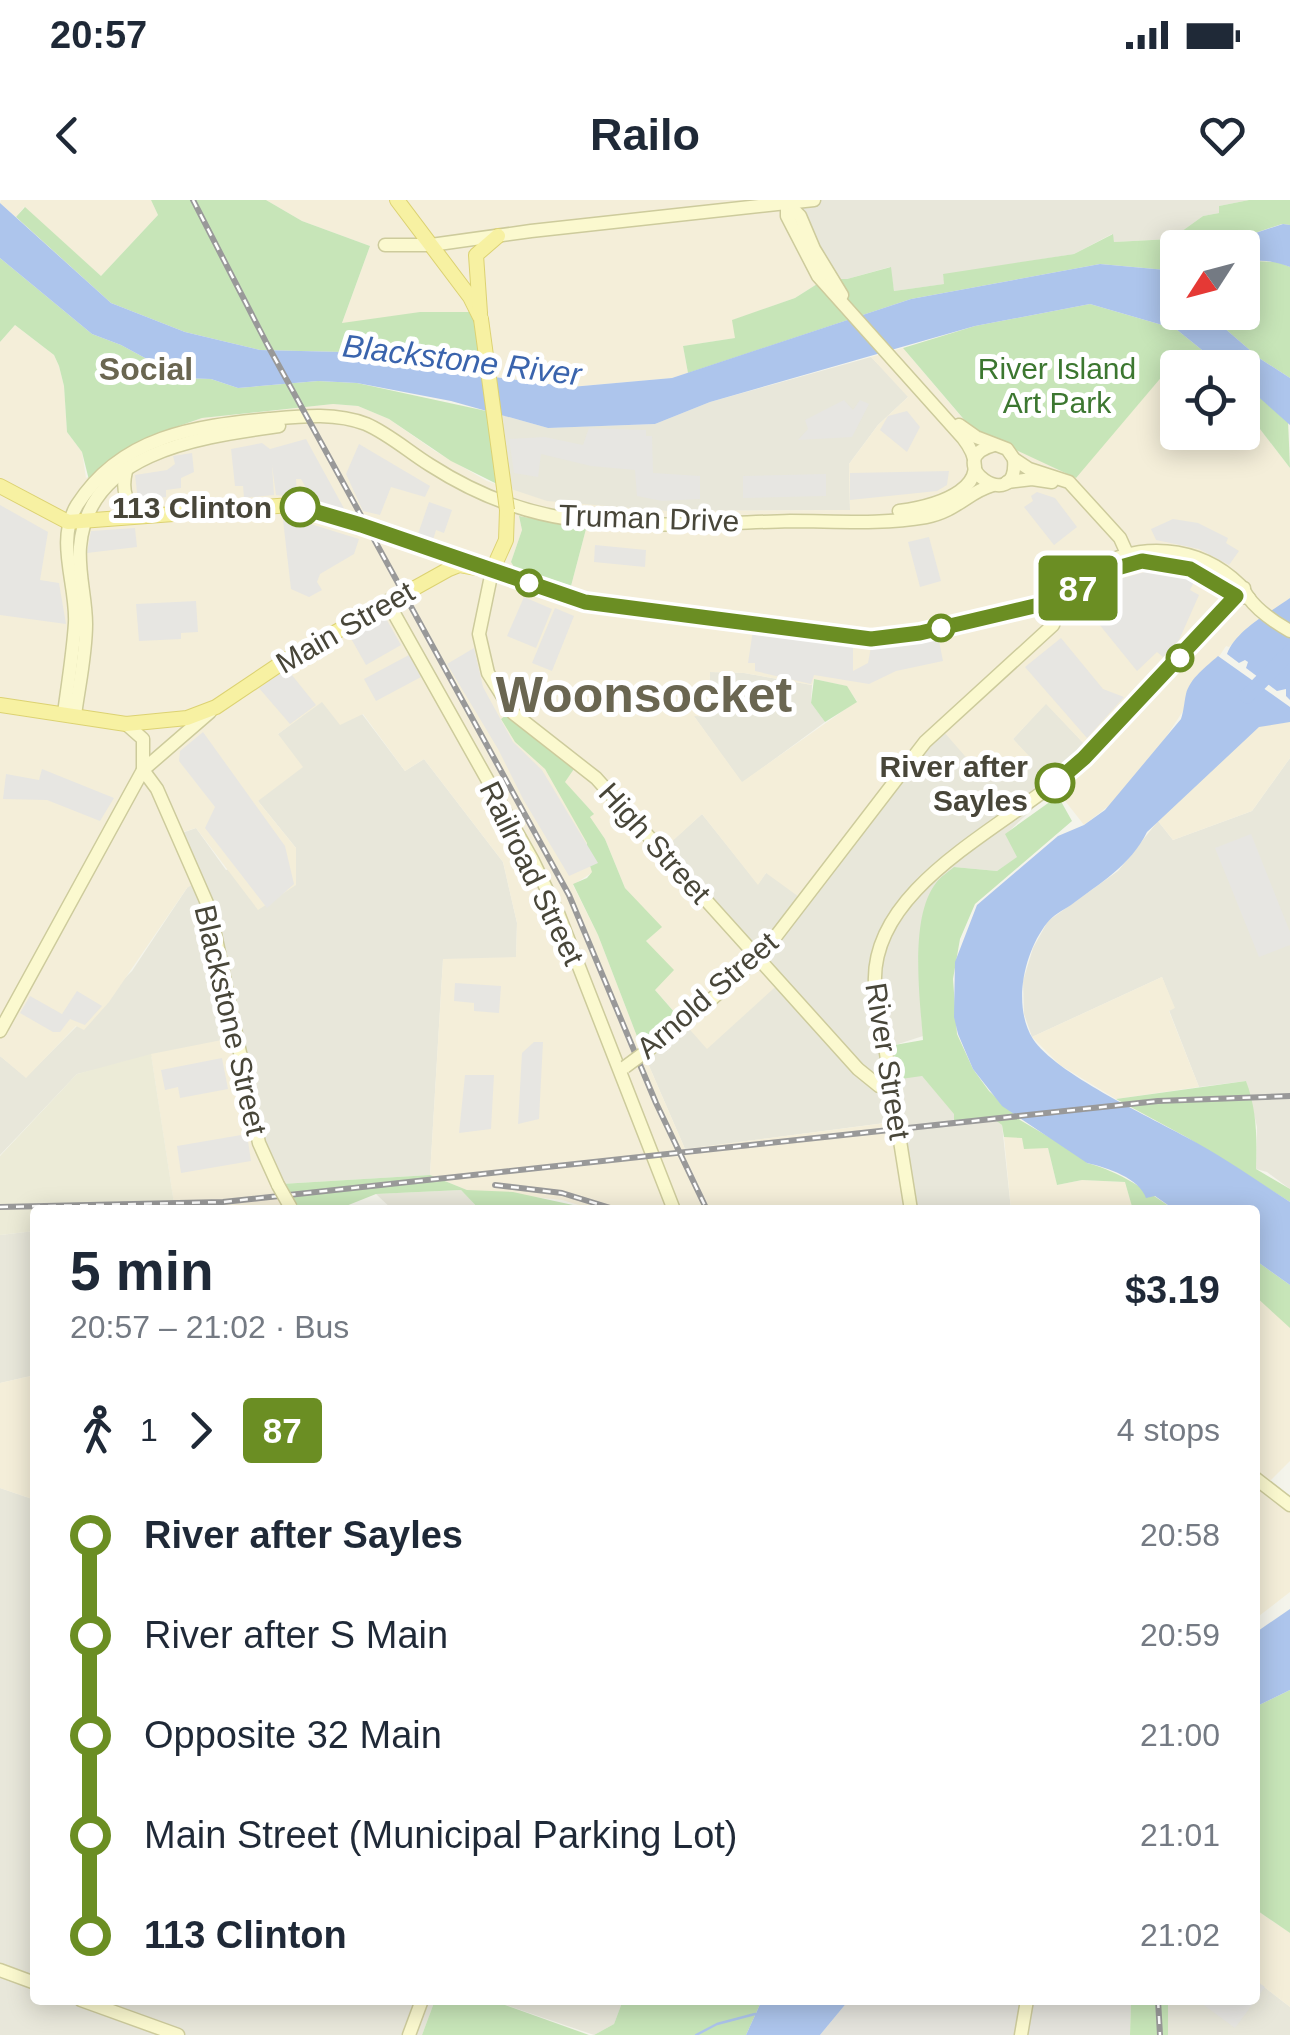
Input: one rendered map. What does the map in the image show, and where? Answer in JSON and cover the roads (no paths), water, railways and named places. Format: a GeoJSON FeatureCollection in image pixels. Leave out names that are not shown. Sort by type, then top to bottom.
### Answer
{"type":"FeatureCollection","features":[{"type":"Feature","properties":{"kind":"main road"},"geometry":{"type":"LineString","coordinates":[[396,200],[481,316]]}},
{"type":"Feature","properties":{"kind":"main road"},"geometry":{"type":"LineString","coordinates":[[385,245],[431,246],[814,200]]}},
{"type":"Feature","properties":{"kind":"main road"},"geometry":{"type":"LineString","coordinates":[[787,202],[800,216],[828,280],[856,319],[968,445],[980,478],[1000,484],[1032,479],[1078,491]]}},
{"type":"Feature","properties":{"kind":"main road"},"geometry":{"type":"LineString","coordinates":[[492,571],[506,540],[506,510],[476,255],[498,236]]}},
{"type":"Feature","properties":{"kind":"main road"},"geometry":{"type":"LineString","coordinates":[[933,405],[968,432],[1007,449],[1029,469],[1069,482],[1109,524],[1129,558],[1161,550],[1188,556],[1219,570],[1290,632]]}},
{"type":"Feature","properties":{"kind":"main road","name":"Truman Drive"},"geometry":{"type":"LineString","coordinates":[[76,522],[126,471],[148,456],[179,443],[318,418]]}},
{"type":"Feature","properties":{"kind":"main road","name":"Truman Drive"},"geometry":{"type":"LineString","coordinates":[[76,522],[74,509],[110,468],[166,435],[244,422],[318,418],[362,423],[472,489],[557,517],[612,522],[846,522],[930,516],[1000,484]]}},
{"type":"Feature","properties":{"kind":"main road"},"geometry":{"type":"LineString","coordinates":[[975,465],[982,450],[994,445]]}},
{"type":"Feature","properties":{"kind":"main road"},"geometry":{"type":"LineString","coordinates":[[1000,484],[1013,474],[1014,459]]}},
{"type":"Feature","properties":{"kind":"main road","name":"Truman Drive"},"geometry":{"type":"LineString","coordinates":[[822,521],[938,504],[959,493],[975,465]]}},
{"type":"Feature","properties":{"kind":"main road"},"geometry":{"type":"LineString","coordinates":[[126,471],[126,499],[144,516]]}},
{"type":"Feature","properties":{"kind":"main road"},"geometry":{"type":"LineString","coordinates":[[0,486],[76,522],[291,505],[361,525],[476,567]]}},
{"type":"Feature","properties":{"kind":"main road"},"geometry":{"type":"LineString","coordinates":[[69,714],[75,618],[66,537],[76,522]]}},
{"type":"Feature","properties":{"kind":"main road"},"geometry":{"type":"LineString","coordinates":[[436,552],[440,561],[437,575]]}},
{"type":"Feature","properties":{"kind":"main road","name":"Main Street"},"geometry":{"type":"LineString","coordinates":[[0,705],[126,724],[187,718],[216,707],[387,601],[460,565],[492,571],[592,603],[875,639],[920,633],[1049,601],[1129,558]]}},
{"type":"Feature","properties":{"kind":"main road","name":"High Street"},"geometry":{"type":"LineString","coordinates":[[492,571],[478,630],[488,674],[501,694],[522,721],[596,778],[860,1070],[879,1086],[892,1089]]}},
{"type":"Feature","properties":{"kind":"main road","name":"River Street"},"geometry":{"type":"LineString","coordinates":[[910,1205],[874,968],[879,944],[928,877],[1033,801],[1076,764],[1243,594]]}},
{"type":"Feature","properties":{"kind":"main road","name":"Railroad Street"},"geometry":{"type":"LineString","coordinates":[[387,601],[534,861],[672,1205]]}},
{"type":"Feature","properties":{"kind":"main road","name":"Arnold Street"},"geometry":{"type":"LineString","coordinates":[[621,1070],[686,1023],[759,957],[923,744],[1052,626],[1057,616],[1049,601]]}},
{"type":"Feature","properties":{"kind":"main road"},"geometry":{"type":"LineString","coordinates":[[0,1032],[143,770],[216,707]]}},
{"type":"Feature","properties":{"kind":"main road","name":"Blackstone Street"},"geometry":{"type":"LineString","coordinates":[[126,724],[143,739],[143,770],[157,788],[210,910],[259,1143],[290,1205]]}},
{"type":"Feature","properties":{"kind":"main road"},"geometry":{"type":"LineString","coordinates":[[1260,1482],[1290,1505]]}},
{"type":"Feature","properties":{"kind":"main road"},"geometry":{"type":"LineString","coordinates":[[0,1970],[30,1981]]}},
{"type":"Feature","properties":{"kind":"main road"},"geometry":{"type":"LineString","coordinates":[[94,2005],[178,2035]]}},
{"type":"Feature","properties":{"kind":"main road"},"geometry":{"type":"LineString","coordinates":[[410,2035],[420,2005]]}},
{"type":"Feature","properties":{"kind":"main road"},"geometry":{"type":"LineString","coordinates":[[1021,2035],[1025,2005]]}},
{"type":"Feature","properties":{"kind":"water"},"geometry":{"type":"Polygon","coordinates":[[[0,203],[111,303],[185,332],[260,350],[383,353],[486,376],[571,387],[672,378],[911,299],[1100,264],[1160,269],[1160,324],[1090,304],[975,326],[710,402],[655,424],[548,428],[451,401],[357,383],[318,381],[238,388],[211,379],[182,378],[92,334],[0,258],[0,203]]]}},
{"type":"Feature","properties":{"kind":"water"},"geometry":{"type":"Polygon","coordinates":[[[1290,225],[1290,267],[1260,261],[1260,232],[1290,225]]]}},
{"type":"Feature","properties":{"kind":"water"},"geometry":{"type":"Polygon","coordinates":[[[1177,330],[1227,330],[1250,350],[1202,350],[1177,330]]]}},
{"type":"Feature","properties":{"kind":"water"},"geometry":{"type":"Polygon","coordinates":[[[1260,359],[1290,378],[1290,425],[1260,398],[1260,359]]]}},
{"type":"Feature","properties":{"kind":"water"},"geometry":{"type":"Polygon","coordinates":[[[1290,598],[1290,700],[1286,689],[1277,691],[1265,682],[1264,673],[1258,677],[1246,668],[1248,662],[1239,663],[1227,654],[1245,630],[1290,598]]]}},
{"type":"Feature","properties":{"kind":"water"},"geometry":{"type":"Polygon","coordinates":[[[1218,656],[1290,707],[1290,722],[1259,727],[1147,832],[1123,864],[1049,920],[1027,964],[1023,1011],[1033,1039],[1061,1066],[1213,1152],[1290,1202],[1290,1285],[1260,1264],[1260,1205],[1168,1205],[1155,1196],[1146,1198],[1137,1185],[1122,1175],[1087,1163],[1002,1106],[973,1069],[954,1017],[955,962],[977,905],[1058,836],[1105,810],[1181,719],[1186,694],[1199,673],[1218,656]]]}},
{"type":"Feature","properties":{"kind":"water"},"geometry":{"type":"Polygon","coordinates":[[[1290,1609],[1290,1690],[1260,1705],[1260,1630],[1290,1609]]]}},
{"type":"Feature","properties":{"kind":"water"},"geometry":{"type":"Polygon","coordinates":[[[760,2005],[845,2005],[820,2035],[746,2035],[760,2005]]]}},
{"type":"Feature","properties":{"kind":"waterway","name":"Blackstone River"},"geometry":{"type":"LineString","coordinates":[[1247,696],[1290,652]]}},
{"type":"Feature","properties":{"kind":"waterway"},"geometry":{"type":"LineString","coordinates":[[696,2035],[717,2024],[755,2014]]}},
{"type":"Feature","properties":{"kind":"railway"},"geometry":{"type":"LineString","coordinates":[[193,200],[267,344],[569,895],[656,1103],[705,1205]]}},
{"type":"Feature","properties":{"kind":"railway"},"geometry":{"type":"LineString","coordinates":[[89,1205],[223,1202],[1158,1101],[1290,1096]]}},
{"type":"Feature","properties":{"kind":"railway"},"geometry":{"type":"LineString","coordinates":[[495,1185],[562,1193],[601,1205]]}},
{"type":"Feature","properties":{"kind":"railway"},"geometry":{"type":"LineString","coordinates":[[0,1207],[30,1206]]}},
{"type":"Feature","properties":{"kind":"railway"},"geometry":{"type":"LineString","coordinates":[[1158,2005],[1160,2035]]}},
{"type":"Feature","properties":{"kind":"place","name":"113 Clinton"},"geometry":{"type":"Point","coordinates":[300,507]}},
{"type":"Feature","properties":{"kind":"place","name":"River after Sayles"},"geometry":{"type":"Point","coordinates":[1055,783]}},
{"type":"Feature","properties":{"kind":"district","name":"Social"},"geometry":{"type":"Point","coordinates":[146,369]}},
{"type":"Feature","properties":{"kind":"district","name":"Woonsocket"},"geometry":{"type":"Point","coordinates":[644,695]}},
{"type":"Feature","properties":{"kind":"park label","name":"River Island Art Park"},"geometry":{"type":"Point","coordinates":[1057,385]}}]}
